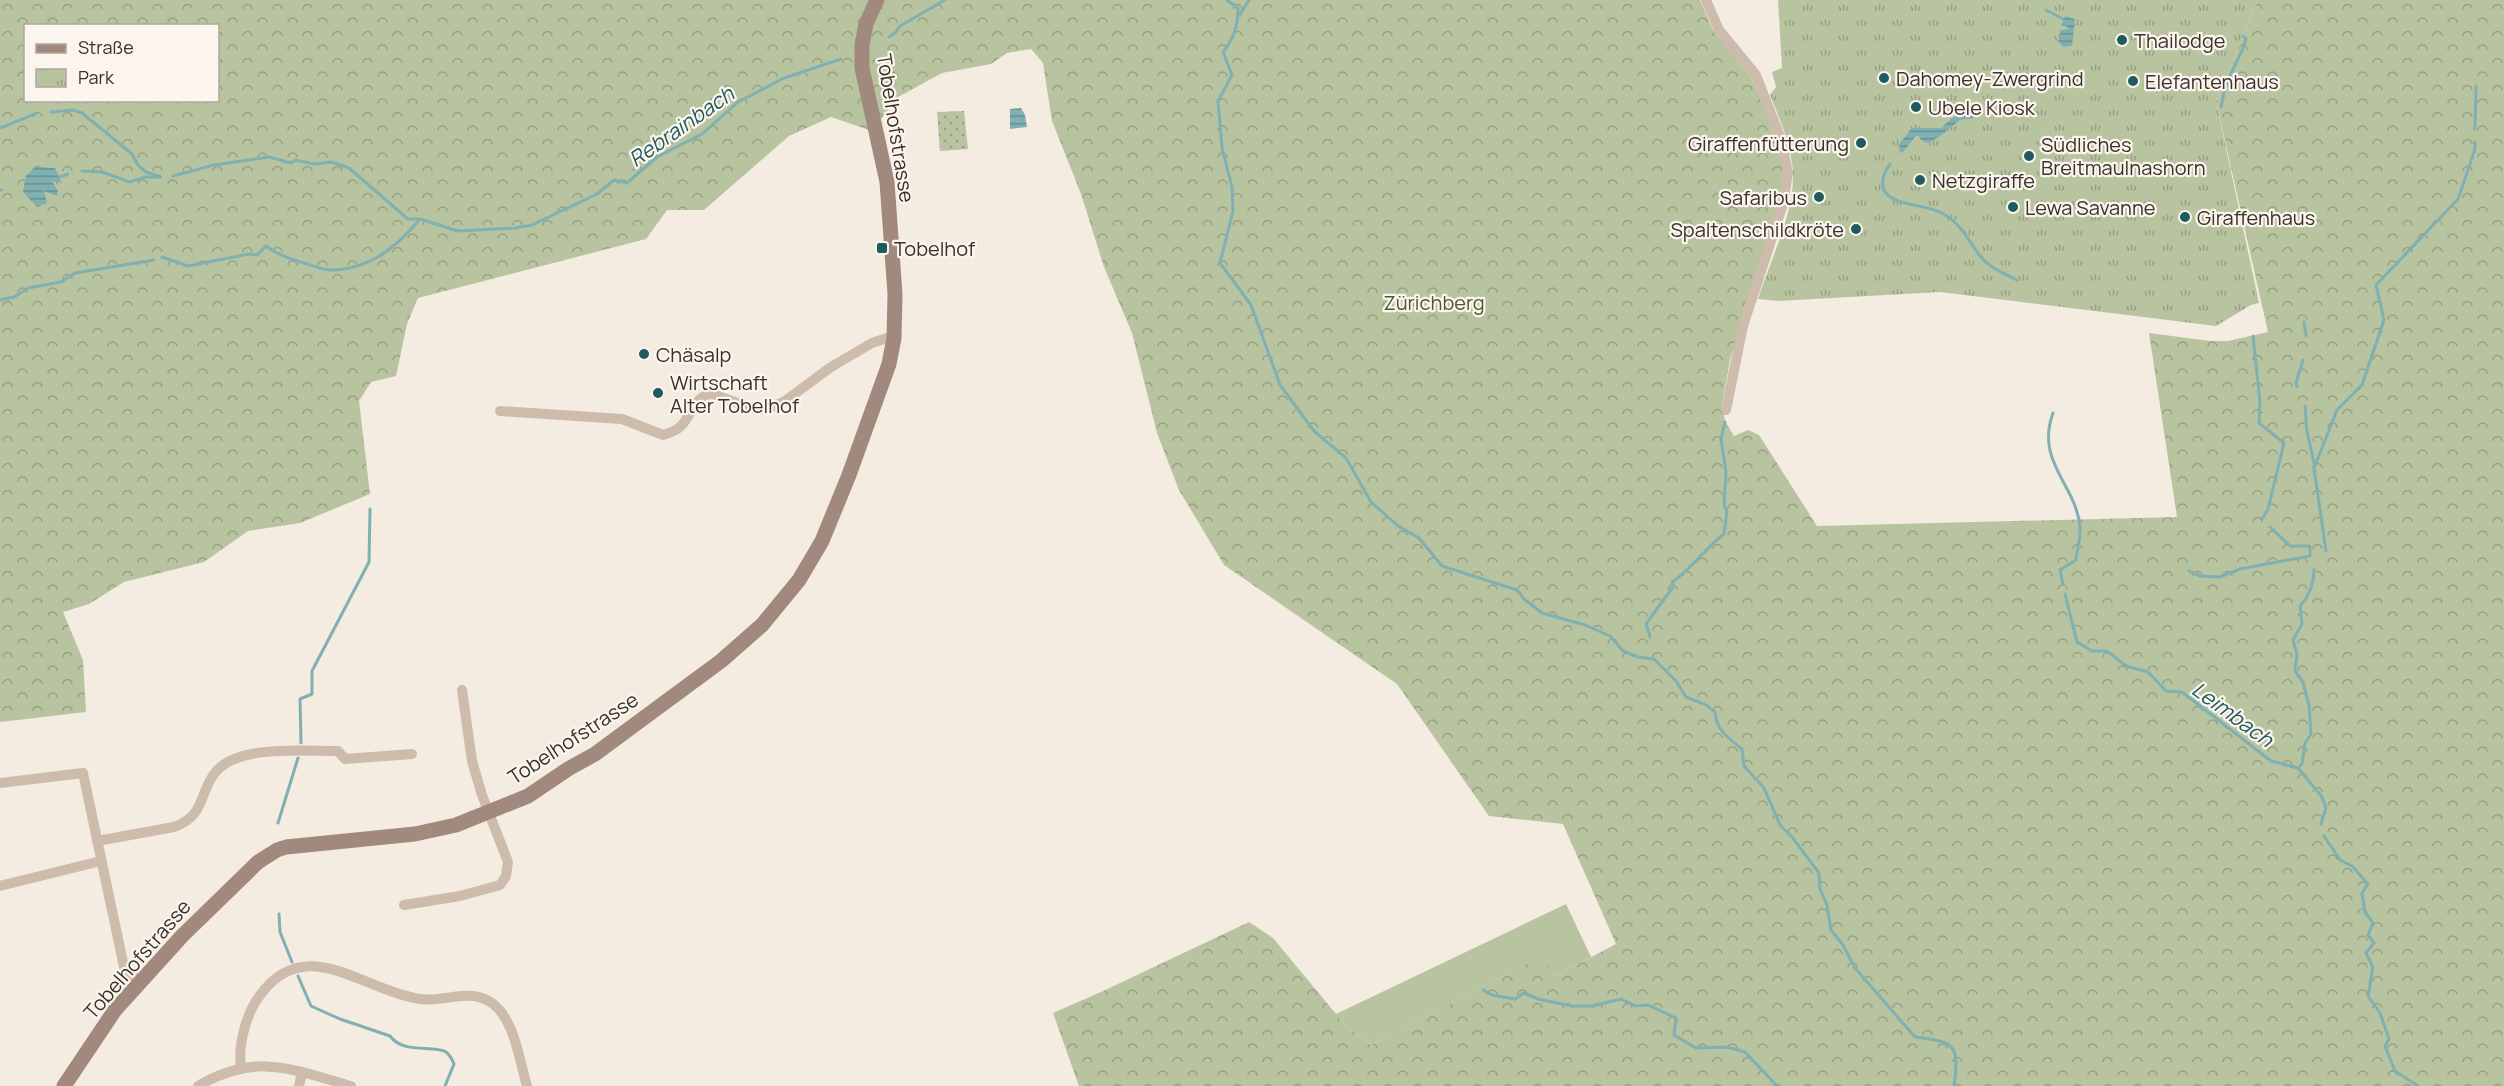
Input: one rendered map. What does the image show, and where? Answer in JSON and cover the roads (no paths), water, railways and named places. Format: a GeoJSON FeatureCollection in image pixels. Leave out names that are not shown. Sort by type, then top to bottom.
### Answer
{"type":"FeatureCollection","features":[{"type":"Feature","properties":{"kind":"main road","name":"Tobelhofstrasse"},"geometry":{"type":"LineString","coordinates":[[64,1086],[115,1010],[233,884],[258,862],[277,850],[416,834],[456,825],[528,796],[595,754],[722,661],[777,609],[809,564],[834,513],[880,391],[889,364],[894,338],[895,301],[887,182],[862,68],[866,24],[877,0]]}},
{"type":"Feature","properties":{"kind":"street"},"geometry":{"type":"LineString","coordinates":[[1706,0],[1719,30],[1756,75],[1781,139],[1788,173],[1783,204],[1743,326],[1726,411]]}},
{"type":"Feature","properties":{"kind":"street"},"geometry":{"type":"LineString","coordinates":[[500,411],[622,419],[663,435],[680,427],[699,398],[706,394],[758,410],[770,408],[785,401],[831,367],[872,343],[894,338]]}},
{"type":"Feature","properties":{"kind":"street"},"geometry":{"type":"LineString","coordinates":[[404,905],[460,896],[500,885],[506,876],[508,861],[472,761],[462,690]]}},
{"type":"Feature","properties":{"kind":"street"},"geometry":{"type":"LineString","coordinates":[[97,841],[185,822],[201,806],[215,772],[235,758],[284,751],[338,751],[345,759],[412,753]]}},
{"type":"Feature","properties":{"kind":"street"},"geometry":{"type":"LineString","coordinates":[[0,783],[83,772],[124,967],[140,983]]}},
{"type":"Feature","properties":{"kind":"street"},"geometry":{"type":"LineString","coordinates":[[0,886],[100,861]]}},
{"type":"Feature","properties":{"kind":"street"},"geometry":{"type":"LineString","coordinates":[[241,1067],[239,1058],[248,1017],[262,992],[287,972],[304,966],[319,965],[401,995],[423,1000],[459,995],[476,996],[489,1002],[501,1012],[508,1023],[527,1086]]}},
{"type":"Feature","properties":{"kind":"street"},"geometry":{"type":"LineString","coordinates":[[198,1086],[225,1072],[241,1067],[267,1066],[302,1072],[351,1086]]}},
{"type":"Feature","properties":{"kind":"street"},"geometry":{"type":"LineString","coordinates":[[299,1086],[302,1072]]}},
{"type":"Feature","properties":{"kind":"water"},"geometry":{"type":"Polygon","coordinates":[[[2065,16],[2075,19],[2072,46],[2063,47],[2058,41],[2060,30],[2069,29],[2061,26],[2065,16]]]}},
{"type":"Feature","properties":{"kind":"water"},"geometry":{"type":"Polygon","coordinates":[[[1021,108],[1027,127],[1010,129],[1010,109],[1021,108]]]}},
{"type":"Feature","properties":{"kind":"water"},"geometry":{"type":"Polygon","coordinates":[[[1972,111],[1976,114],[1974,118],[1960,120],[1939,137],[1927,143],[1916,136],[1902,153],[1900,152],[1899,144],[1912,128],[1941,128],[1952,118],[1972,111]]]}},
{"type":"Feature","properties":{"kind":"water"},"geometry":{"type":"Polygon","coordinates":[[[36,167],[55,168],[62,183],[52,181],[58,191],[57,196],[44,191],[47,203],[37,207],[23,192],[26,175],[36,167]]]}},
{"type":"Feature","properties":{"kind":"waterway","name":"Rebrainbach"},"geometry":{"type":"LineString","coordinates":[[889,37],[900,26],[945,0]]}},
{"type":"Feature","properties":{"kind":"waterway"},"geometry":{"type":"LineString","coordinates":[[1227,0],[1238,8],[1238,14],[1235,32],[1223,52],[1232,75],[1218,101],[1222,148],[1232,187],[1233,211],[1220,263],[1251,305],[1280,385],[1314,431],[1346,458],[1371,502],[1398,526],[1419,538],[1442,566],[1517,590],[1524,599],[1542,613],[1585,625],[1610,636],[1623,651],[1638,657],[1654,659],[1676,681],[1686,697],[1706,705],[1715,712],[1720,729],[1742,749],[1744,766],[1764,788],[1780,825],[1819,873],[1820,889],[1827,905],[1831,930],[1843,945],[1855,968],[1915,1037],[1946,1043],[1951,1047],[1956,1061],[1954,1086]]}},
{"type":"Feature","properties":{"kind":"waterway"},"geometry":{"type":"LineString","coordinates":[[1239,16],[1249,0]]}},
{"type":"Feature","properties":{"kind":"waterway"},"geometry":{"type":"LineString","coordinates":[[2046,10],[2063,19]]}},
{"type":"Feature","properties":{"kind":"waterway"},"geometry":{"type":"LineString","coordinates":[[2221,107],[2225,88],[2246,39],[2243,36]]}},
{"type":"Feature","properties":{"kind":"waterway","name":"Rebrainbach"},"geometry":{"type":"LineString","coordinates":[[173,176],[214,165],[269,157],[291,163],[295,160],[314,164],[331,162],[349,168],[408,219],[420,219],[458,231],[515,228],[532,225],[597,194],[614,180],[627,183],[657,157],[702,134],[738,102],[784,78],[841,59]]}},
{"type":"Feature","properties":{"kind":"waterway"},"geometry":{"type":"LineString","coordinates":[[2475,129],[2476,86]]}},
{"type":"Feature","properties":{"kind":"waterway","name":"Rebrainbach"},"geometry":{"type":"LineString","coordinates":[[51,112],[73,110],[82,113],[132,154],[138,165],[146,172],[161,177]]}},
{"type":"Feature","properties":{"kind":"waterway","name":"Rebrainbach"},"geometry":{"type":"LineString","coordinates":[[0,128],[35,114]]}},
{"type":"Feature","properties":{"kind":"waterway"},"geometry":{"type":"LineString","coordinates":[[2326,551],[2314,468],[2337,410],[2362,385],[2384,320],[2376,285],[2458,199],[2475,149],[2475,142]]}},
{"type":"Feature","properties":{"kind":"waterway"},"geometry":{"type":"LineString","coordinates":[[1890,164],[1884,174],[1883,182],[1886,193],[1904,203],[1942,213],[1960,228],[1985,261],[2017,280]]}},
{"type":"Feature","properties":{"kind":"waterway"},"geometry":{"type":"LineString","coordinates":[[82,171],[102,172],[130,182],[145,177],[160,177]]}},
{"type":"Feature","properties":{"kind":"waterway"},"geometry":{"type":"LineString","coordinates":[[60,177],[68,174]]}},
{"type":"Feature","properties":{"kind":"waterway"},"geometry":{"type":"LineString","coordinates":[[162,257],[188,266],[249,254],[257,255],[266,246],[284,256],[320,268],[344,269],[369,262],[380,256],[401,240],[419,220]]}},
{"type":"Feature","properties":{"kind":"waterway"},"geometry":{"type":"LineString","coordinates":[[0,300],[14,297],[28,288],[61,282],[75,273],[154,260]]}},
{"type":"Feature","properties":{"kind":"waterway"},"geometry":{"type":"LineString","coordinates":[[2304,322],[2306,336]]}},
{"type":"Feature","properties":{"kind":"waterway"},"geometry":{"type":"LineString","coordinates":[[2253,336],[2260,402],[2259,423],[2284,443],[2268,509],[2262,519]]}},
{"type":"Feature","properties":{"kind":"waterway"},"geometry":{"type":"LineString","coordinates":[[2297,387],[2296,383],[2303,360]]}},
{"type":"Feature","properties":{"kind":"waterway"},"geometry":{"type":"LineString","coordinates":[[2305,406],[2307,432],[2314,463]]}},
{"type":"Feature","properties":{"kind":"waterway","name":"Leimbach"},"geometry":{"type":"LineString","coordinates":[[2053,413],[2049,430],[2049,445],[2058,472],[2072,498],[2080,527],[2076,560],[2060,570],[2063,584]]}},
{"type":"Feature","properties":{"kind":"waterway"},"geometry":{"type":"LineString","coordinates":[[1650,637],[1646,624],[1673,587],[1672,582],[1724,534],[1727,511],[1724,505],[1726,472],[1721,439],[1725,422]]}},
{"type":"Feature","properties":{"kind":"waterway"},"geometry":{"type":"LineString","coordinates":[[301,743],[300,699],[312,694],[312,671],[369,562],[370,509]]}},
{"type":"Feature","properties":{"kind":"waterway"},"geometry":{"type":"LineString","coordinates":[[2189,571],[2200,576],[2220,577],[2240,569],[2310,556],[2310,546],[2290,546],[2270,527]]}},
{"type":"Feature","properties":{"kind":"waterway"},"geometry":{"type":"LineString","coordinates":[[2298,768],[2302,764],[2305,743],[2311,734],[2309,705],[2303,682],[2295,671],[2297,654],[2293,640],[2302,624],[2300,606],[2311,589],[2314,569]]}},
{"type":"Feature","properties":{"kind":"waterway","name":"Leimbach"},"geometry":{"type":"LineString","coordinates":[[2065,594],[2077,642],[2092,651],[2107,651],[2126,666],[2148,672],[2166,691],[2182,692],[2271,761],[2298,768],[2322,797],[2326,808],[2321,824]]}},
{"type":"Feature","properties":{"kind":"waterway"},"geometry":{"type":"LineString","coordinates":[[278,823],[298,758]]}},
{"type":"Feature","properties":{"kind":"waterway","name":"Leimbach"},"geometry":{"type":"LineString","coordinates":[[2324,836],[2340,860],[2352,866],[2368,884],[2362,893],[2365,912],[2373,923],[2368,935],[2374,943],[2366,953],[2373,967],[2368,996],[2380,1013],[2389,1039],[2385,1046],[2395,1071],[2418,1086]]}},
{"type":"Feature","properties":{"kind":"waterway"},"geometry":{"type":"LineString","coordinates":[[279,914],[280,932],[292,962]]}},
{"type":"Feature","properties":{"kind":"waterway"},"geometry":{"type":"LineString","coordinates":[[298,976],[311,1006],[340,1019],[390,1036],[403,1045],[446,1052],[454,1064],[445,1086]]}},
{"type":"Feature","properties":{"kind":"waterway"},"geometry":{"type":"LineString","coordinates":[[1483,990],[1492,995],[1515,999],[1524,993],[1538,999],[1572,1006],[1592,1006],[1621,999],[1636,1006],[1648,1005],[1676,1018],[1674,1035],[1696,1048],[1727,1047],[1745,1052],[1777,1086]]}},
{"type":"Feature","properties":{"kind":"place","name":"Thailodge"},"geometry":{"type":"Point","coordinates":[2122,40]}},
{"type":"Feature","properties":{"kind":"place","name":"Dahomey-Zwergrind"},"geometry":{"type":"Point","coordinates":[1884,78]}},
{"type":"Feature","properties":{"kind":"place","name":"Elefantenhaus"},"geometry":{"type":"Point","coordinates":[2133,81]}},
{"type":"Feature","properties":{"kind":"place","name":"Ubele Kiosk"},"geometry":{"type":"Point","coordinates":[1916,107]}},
{"type":"Feature","properties":{"kind":"place","name":"Giraffenfütterung"},"geometry":{"type":"Point","coordinates":[1861,143]}},
{"type":"Feature","properties":{"kind":"place","name":"Südliches Breitmaulnashorn"},"geometry":{"type":"Point","coordinates":[2029,156]}},
{"type":"Feature","properties":{"kind":"place","name":"Netzgiraffe"},"geometry":{"type":"Point","coordinates":[1920,180]}},
{"type":"Feature","properties":{"kind":"place","name":"Safaribus"},"geometry":{"type":"Point","coordinates":[1819,197]}},
{"type":"Feature","properties":{"kind":"place","name":"Lewa Savanne"},"geometry":{"type":"Point","coordinates":[2013,207]}},
{"type":"Feature","properties":{"kind":"place","name":"Giraffenhaus"},"geometry":{"type":"Point","coordinates":[2185,217]}},
{"type":"Feature","properties":{"kind":"place","name":"Spaltenschildkröte"},"geometry":{"type":"Point","coordinates":[1856,229]}},
{"type":"Feature","properties":{"kind":"place","name":"Tobelhof"},"geometry":{"type":"Point","coordinates":[882,248]}},
{"type":"Feature","properties":{"kind":"place","name":"Chäsalp"},"geometry":{"type":"Point","coordinates":[644,354]}},
{"type":"Feature","properties":{"kind":"place","name":"Wirtschaft Alter Tobelhof"},"geometry":{"type":"Point","coordinates":[658,393]}},
{"type":"Feature","properties":{"kind":"park label","name":"Zürichberg"},"geometry":{"type":"Point","coordinates":[1434,302]}}]}
